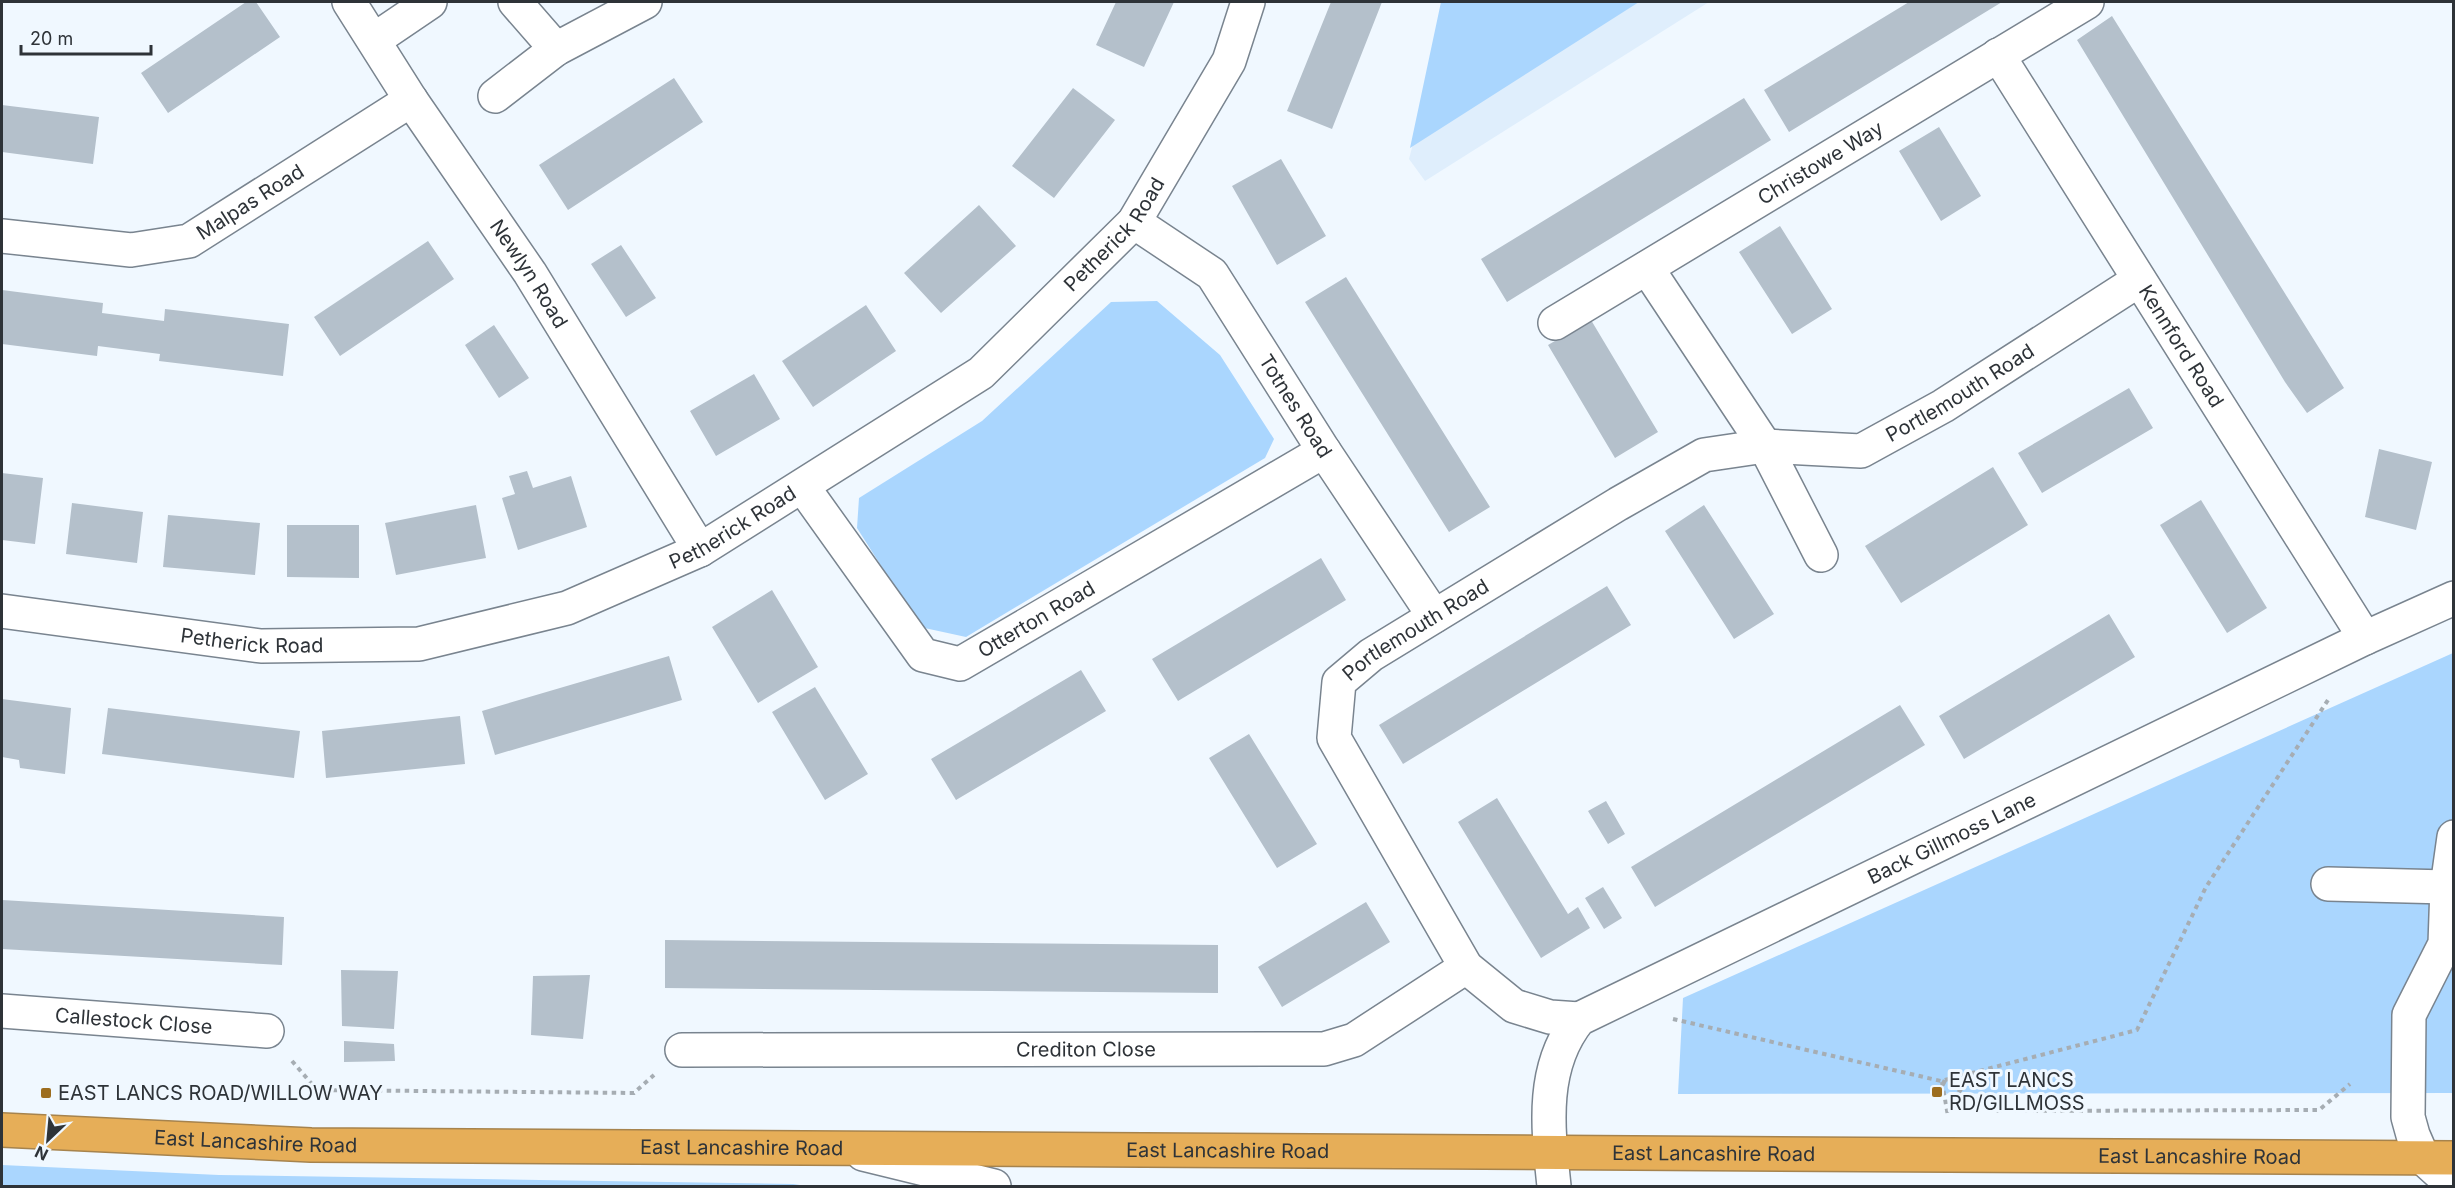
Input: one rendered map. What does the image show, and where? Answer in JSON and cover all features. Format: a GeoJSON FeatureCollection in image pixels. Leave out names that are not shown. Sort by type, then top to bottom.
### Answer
{"type":"FeatureCollection","features":[{"type":"Feature","properties":{"kind":"highway","name":"East Lancashire Road"},"geometry":{"type":"LineString","coordinates":[[2,1130],[311,1145],[2438,1158]]}},
{"type":"Feature","properties":{"kind":"street","name":"Newlyn Road"},"geometry":{"type":"LineString","coordinates":[[348,2],[411,100],[530,273],[700,550]]}},
{"type":"Feature","properties":{"kind":"street"},"geometry":{"type":"LineString","coordinates":[[374,40],[430,2]]}},
{"type":"Feature","properties":{"kind":"street"},"geometry":{"type":"LineString","coordinates":[[514,2],[556,49]]}},
{"type":"Feature","properties":{"kind":"street"},"geometry":{"type":"LineString","coordinates":[[495,96],[556,49],[645,2]]}},
{"type":"Feature","properties":{"kind":"street","name":"Petherick Road"},"geometry":{"type":"LineString","coordinates":[[2,611],[261,646],[419,644],[567,608],[700,550],[981,373],[1134,222],[1229,61],[1248,2]]}},
{"type":"Feature","properties":{"kind":"street","name":"Christowe Way"},"geometry":{"type":"LineString","coordinates":[[1555,323],[2087,2]]}},
{"type":"Feature","properties":{"kind":"street","name":"Kennford Road"},"geometry":{"type":"LineString","coordinates":[[1998,55],[2365,638]]}},
{"type":"Feature","properties":{"kind":"street","name":"Malpas Road"},"geometry":{"type":"LineString","coordinates":[[2,236],[131,250],[189,241],[411,100]]}},
{"type":"Feature","properties":{"kind":"street","name":"Totnes Road"},"geometry":{"type":"LineString","coordinates":[[1134,222],[1212,274],[1324,451],[1434,616]]}},
{"type":"Feature","properties":{"kind":"street"},"geometry":{"type":"LineString","coordinates":[[1647,268],[1765,446],[1821,555]]}},
{"type":"Feature","properties":{"kind":"street","name":"Portlemouth Road"},"geometry":{"type":"LineString","coordinates":[[1579,1019],[1550,1017],[1514,1006],[1466,967],[1334,738],[1339,682],[1371,655],[1618,504],[1704,455],[1765,446],[1861,451],[1943,406],[2139,280]]}},
{"type":"Feature","properties":{"kind":"street","name":"Otterton Road"},"geometry":{"type":"LineString","coordinates":[[803,487],[923,655],[960,664],[1324,451]]}},
{"type":"Feature","properties":{"kind":"street","name":"Back Gillmoss Lane"},"geometry":{"type":"LineString","coordinates":[[1579,1019],[2365,638],[2454,598]]}},
{"type":"Feature","properties":{"kind":"street"},"geometry":{"type":"LineString","coordinates":[[2454,837],[2447,887],[2449,951],[2409,1016],[2408,1117],[2413,1135],[2438,1158],[2454,1186]]}},
{"type":"Feature","properties":{"kind":"street"},"geometry":{"type":"LineString","coordinates":[[2328,884],[2447,887]]}},
{"type":"Feature","properties":{"kind":"street","name":"Crediton Close"},"geometry":{"type":"LineString","coordinates":[[682,1050],[1324,1049],[1354,1040],[1466,967]]}},
{"type":"Feature","properties":{"kind":"street","name":"Callestock Close"},"geometry":{"type":"LineString","coordinates":[[2,1011],[267,1031]]}},
{"type":"Feature","properties":{"kind":"street"},"geometry":{"type":"LineString","coordinates":[[1554,1186],[1548,1105],[1561,1047],[1579,1019]]}},
{"type":"Feature","properties":{"kind":"street"},"geometry":{"type":"LineString","coordinates":[[838,1148],[994,1186]]}},
{"type":"Feature","properties":{"kind":"path"},"geometry":{"type":"LineString","coordinates":[[1941,1081],[2137,1030],[2206,887],[2332,694]]}},
{"type":"Feature","properties":{"kind":"path"},"geometry":{"type":"LineString","coordinates":[[1666,1017],[1941,1081],[1998,1111],[2319,1110],[2350,1084]]}},
{"type":"Feature","properties":{"kind":"path"},"geometry":{"type":"LineString","coordinates":[[267,1031],[317,1089],[634,1093],[682,1050]]}},
{"type":"Feature","properties":{"kind":"shaded area"},"geometry":{"type":"Polygon","coordinates":[[[1441,2],[1639,2],[1410,148],[1441,2]]]}},
{"type":"Feature","properties":{"kind":"shaded area"},"geometry":{"type":"Polygon","coordinates":[[[1450,2],[1709,2],[1425,181],[1409,159],[1450,2]]]}},
{"type":"Feature","properties":{"kind":"shaded area"},"geometry":{"type":"Polygon","coordinates":[[[1157,301],[1220,355],[1274,439],[1265,458],[966,637],[920,627],[857,528],[859,498],[982,421],[1111,302],[1157,301]]]}},
{"type":"Feature","properties":{"kind":"shaded area"},"geometry":{"type":"Polygon","coordinates":[[[2453,653],[2453,1093],[1678,1094],[1683,998],[2453,653]]]}},
{"type":"Feature","properties":{"kind":"shaded area"},"geometry":{"type":"Polygon","coordinates":[[[2,1165],[219,1175],[807,1186],[2,1186],[2,1165]]]}},
{"type":"Feature","properties":{"kind":"building"},"geometry":{"type":"Polygon","coordinates":[[[246,2],[256,2],[280,37],[168,113],[141,73],[246,2]]]}},
{"type":"Feature","properties":{"kind":"building"},"geometry":{"type":"Polygon","coordinates":[[[1116,2],[1174,2],[1144,67],[1096,45],[1116,2]]]}},
{"type":"Feature","properties":{"kind":"building"},"geometry":{"type":"Polygon","coordinates":[[[1331,2],[1382,2],[1332,129],[1287,111],[1331,2]]]}},
{"type":"Feature","properties":{"kind":"building"},"geometry":{"type":"Polygon","coordinates":[[[1909,2],[2002,2],[1789,132],[1764,90],[1909,2]]]}},
{"type":"Feature","properties":{"kind":"building"},"geometry":{"type":"Polygon","coordinates":[[[2112,16],[2344,388],[2307,413],[2285,382],[2077,40],[2112,16]]]}},
{"type":"Feature","properties":{"kind":"building"},"geometry":{"type":"Polygon","coordinates":[[[674,78],[703,122],[568,210],[539,165],[674,78]]]}},
{"type":"Feature","properties":{"kind":"building"},"geometry":{"type":"Polygon","coordinates":[[[1073,88],[1115,120],[1054,198],[1012,166],[1073,88]]]}},
{"type":"Feature","properties":{"kind":"building"},"geometry":{"type":"Polygon","coordinates":[[[1744,98],[1771,140],[1507,302],[1481,259],[1744,98]]]}},
{"type":"Feature","properties":{"kind":"building"},"geometry":{"type":"Polygon","coordinates":[[[2,105],[99,117],[93,164],[2,152],[2,105]]]}},
{"type":"Feature","properties":{"kind":"building"},"geometry":{"type":"Polygon","coordinates":[[[1939,127],[1981,196],[1941,221],[1899,151],[1939,127]]]}},
{"type":"Feature","properties":{"kind":"building"},"geometry":{"type":"Polygon","coordinates":[[[1281,159],[1326,236],[1277,265],[1232,186],[1281,159]]]}},
{"type":"Feature","properties":{"kind":"building"},"geometry":{"type":"Polygon","coordinates":[[[979,205],[1016,246],[941,313],[904,273],[979,205]]]}},
{"type":"Feature","properties":{"kind":"building"},"geometry":{"type":"Polygon","coordinates":[[[1780,226],[1832,309],[1792,334],[1739,252],[1780,226]]]}},
{"type":"Feature","properties":{"kind":"building"},"geometry":{"type":"Polygon","coordinates":[[[428,241],[454,279],[340,356],[314,317],[428,241]]]}},
{"type":"Feature","properties":{"kind":"building"},"geometry":{"type":"Polygon","coordinates":[[[621,245],[656,298],[626,317],[591,264],[621,245]]]}},
{"type":"Feature","properties":{"kind":"building"},"geometry":{"type":"Polygon","coordinates":[[[1346,277],[1490,507],[1449,532],[1305,302],[1346,277]]]}},
{"type":"Feature","properties":{"kind":"building"},"geometry":{"type":"Polygon","coordinates":[[[2,290],[103,303],[102,313],[164,321],[165,309],[289,324],[283,376],[159,361],[160,354],[98,346],[97,356],[2,344],[2,290]]]}},
{"type":"Feature","properties":{"kind":"building"},"geometry":{"type":"Polygon","coordinates":[[[866,305],[896,351],[813,407],[782,361],[866,305]]]}},
{"type":"Feature","properties":{"kind":"building"},"geometry":{"type":"Polygon","coordinates":[[[1591,320],[1658,432],[1615,458],[1548,345],[1591,320]]]}},
{"type":"Feature","properties":{"kind":"building"},"geometry":{"type":"Polygon","coordinates":[[[494,325],[529,378],[499,398],[465,345],[494,325]]]}},
{"type":"Feature","properties":{"kind":"building"},"geometry":{"type":"Polygon","coordinates":[[[754,374],[780,419],[716,456],[690,411],[754,374]]]}},
{"type":"Feature","properties":{"kind":"building"},"geometry":{"type":"Polygon","coordinates":[[[2129,388],[2153,428],[2042,493],[2018,453],[2129,388]]]}},
{"type":"Feature","properties":{"kind":"building"},"geometry":{"type":"Polygon","coordinates":[[[2379,449],[2432,462],[2416,530],[2365,517],[2379,449]]]}},
{"type":"Feature","properties":{"kind":"building"},"geometry":{"type":"Polygon","coordinates":[[[1993,467],[2028,525],[1901,603],[1865,546],[1993,467]]]}},
{"type":"Feature","properties":{"kind":"building"},"geometry":{"type":"Polygon","coordinates":[[[527,471],[533,488],[571,476],[587,527],[518,550],[502,498],[515,494],[509,476],[527,471]]]}},
{"type":"Feature","properties":{"kind":"building"},"geometry":{"type":"Polygon","coordinates":[[[2,473],[43,478],[35,544],[2,540],[2,473]]]}},
{"type":"Feature","properties":{"kind":"building"},"geometry":{"type":"Polygon","coordinates":[[[2201,500],[2267,608],[2227,633],[2160,525],[2201,500]]]}},
{"type":"Feature","properties":{"kind":"building"},"geometry":{"type":"Polygon","coordinates":[[[72,503],[143,512],[137,563],[66,554],[72,503]]]}},
{"type":"Feature","properties":{"kind":"building"},"geometry":{"type":"Polygon","coordinates":[[[476,505],[486,558],[396,575],[385,523],[476,505]]]}},
{"type":"Feature","properties":{"kind":"building"},"geometry":{"type":"Polygon","coordinates":[[[1704,505],[1774,614],[1734,639],[1665,531],[1704,505]]]}},
{"type":"Feature","properties":{"kind":"building"},"geometry":{"type":"Polygon","coordinates":[[[168,515],[260,523],[255,575],[163,567],[168,515]]]}},
{"type":"Feature","properties":{"kind":"building"},"geometry":{"type":"Polygon","coordinates":[[[287,525],[359,525],[359,578],[287,577],[287,525]]]}},
{"type":"Feature","properties":{"kind":"building"},"geometry":{"type":"Polygon","coordinates":[[[1321,558],[1346,600],[1178,701],[1152,659],[1321,558]]]}},
{"type":"Feature","properties":{"kind":"building"},"geometry":{"type":"Polygon","coordinates":[[[1607,586],[1631,625],[1403,764],[1379,725],[1607,586]]]}},
{"type":"Feature","properties":{"kind":"building"},"geometry":{"type":"Polygon","coordinates":[[[772,590],[818,667],[758,703],[712,627],[772,590]]]}},
{"type":"Feature","properties":{"kind":"building"},"geometry":{"type":"Polygon","coordinates":[[[2109,614],[2135,657],[1964,759],[1939,716],[2109,614]]]}},
{"type":"Feature","properties":{"kind":"building"},"geometry":{"type":"Polygon","coordinates":[[[669,656],[682,700],[495,755],[482,711],[669,656]]]}},
{"type":"Feature","properties":{"kind":"building"},"geometry":{"type":"Polygon","coordinates":[[[1081,670],[1106,711],[956,800],[931,759],[1081,670]]]}},
{"type":"Feature","properties":{"kind":"building"},"geometry":{"type":"Polygon","coordinates":[[[815,687],[868,774],[825,800],[772,712],[815,687]]]}},
{"type":"Feature","properties":{"kind":"building"},"geometry":{"type":"Polygon","coordinates":[[[2,699],[71,708],[65,774],[20,768],[19,760],[2,757],[2,699]]]}},
{"type":"Feature","properties":{"kind":"building"},"geometry":{"type":"Polygon","coordinates":[[[1900,705],[1925,745],[1655,907],[1631,867],[1900,705]]]}},
{"type":"Feature","properties":{"kind":"building"},"geometry":{"type":"Polygon","coordinates":[[[108,708],[300,731],[294,778],[102,754],[108,708]]]}},
{"type":"Feature","properties":{"kind":"building"},"geometry":{"type":"Polygon","coordinates":[[[460,716],[465,764],[326,778],[322,731],[460,716]]]}},
{"type":"Feature","properties":{"kind":"building"},"geometry":{"type":"Polygon","coordinates":[[[1249,734],[1317,844],[1277,868],[1209,758],[1249,734]]]}},
{"type":"Feature","properties":{"kind":"building"},"geometry":{"type":"Polygon","coordinates":[[[1497,798],[1568,914],[1578,907],[1590,928],[1541,958],[1458,822],[1497,798]]]}},
{"type":"Feature","properties":{"kind":"building"},"geometry":{"type":"Polygon","coordinates":[[[1606,801],[1625,834],[1608,844],[1588,811],[1606,801]]]}},
{"type":"Feature","properties":{"kind":"building"},"geometry":{"type":"Polygon","coordinates":[[[1603,887],[1622,918],[1604,929],[1585,898],[1603,887]]]}},
{"type":"Feature","properties":{"kind":"building"},"geometry":{"type":"Polygon","coordinates":[[[2,900],[284,917],[282,965],[2,949],[2,900]]]}},
{"type":"Feature","properties":{"kind":"building"},"geometry":{"type":"Polygon","coordinates":[[[1366,902],[1390,942],[1282,1007],[1258,967],[1366,902]]]}},
{"type":"Feature","properties":{"kind":"building"},"geometry":{"type":"Polygon","coordinates":[[[665,940],[1218,945],[1218,993],[665,988],[665,940]]]}},
{"type":"Feature","properties":{"kind":"building"},"geometry":{"type":"Polygon","coordinates":[[[341,970],[398,971],[394,1029],[342,1026],[341,970]]]}},
{"type":"Feature","properties":{"kind":"building"},"geometry":{"type":"Polygon","coordinates":[[[590,975],[583,1039],[531,1035],[533,976],[590,975]]]}},
{"type":"Feature","properties":{"kind":"building"},"geometry":{"type":"Polygon","coordinates":[[[344,1041],[394,1044],[395,1061],[344,1062],[344,1041]]]}},
{"type":"Feature","properties":{"kind":"place","name":"EAST LANCS RD/GILLMOSS"},"geometry":{"type":"Point","coordinates":[1937,1092]}},
{"type":"Feature","properties":{"kind":"place","name":"EAST LANCS ROAD/WILLOW WAY"},"geometry":{"type":"Point","coordinates":[46,1093]}}]}
